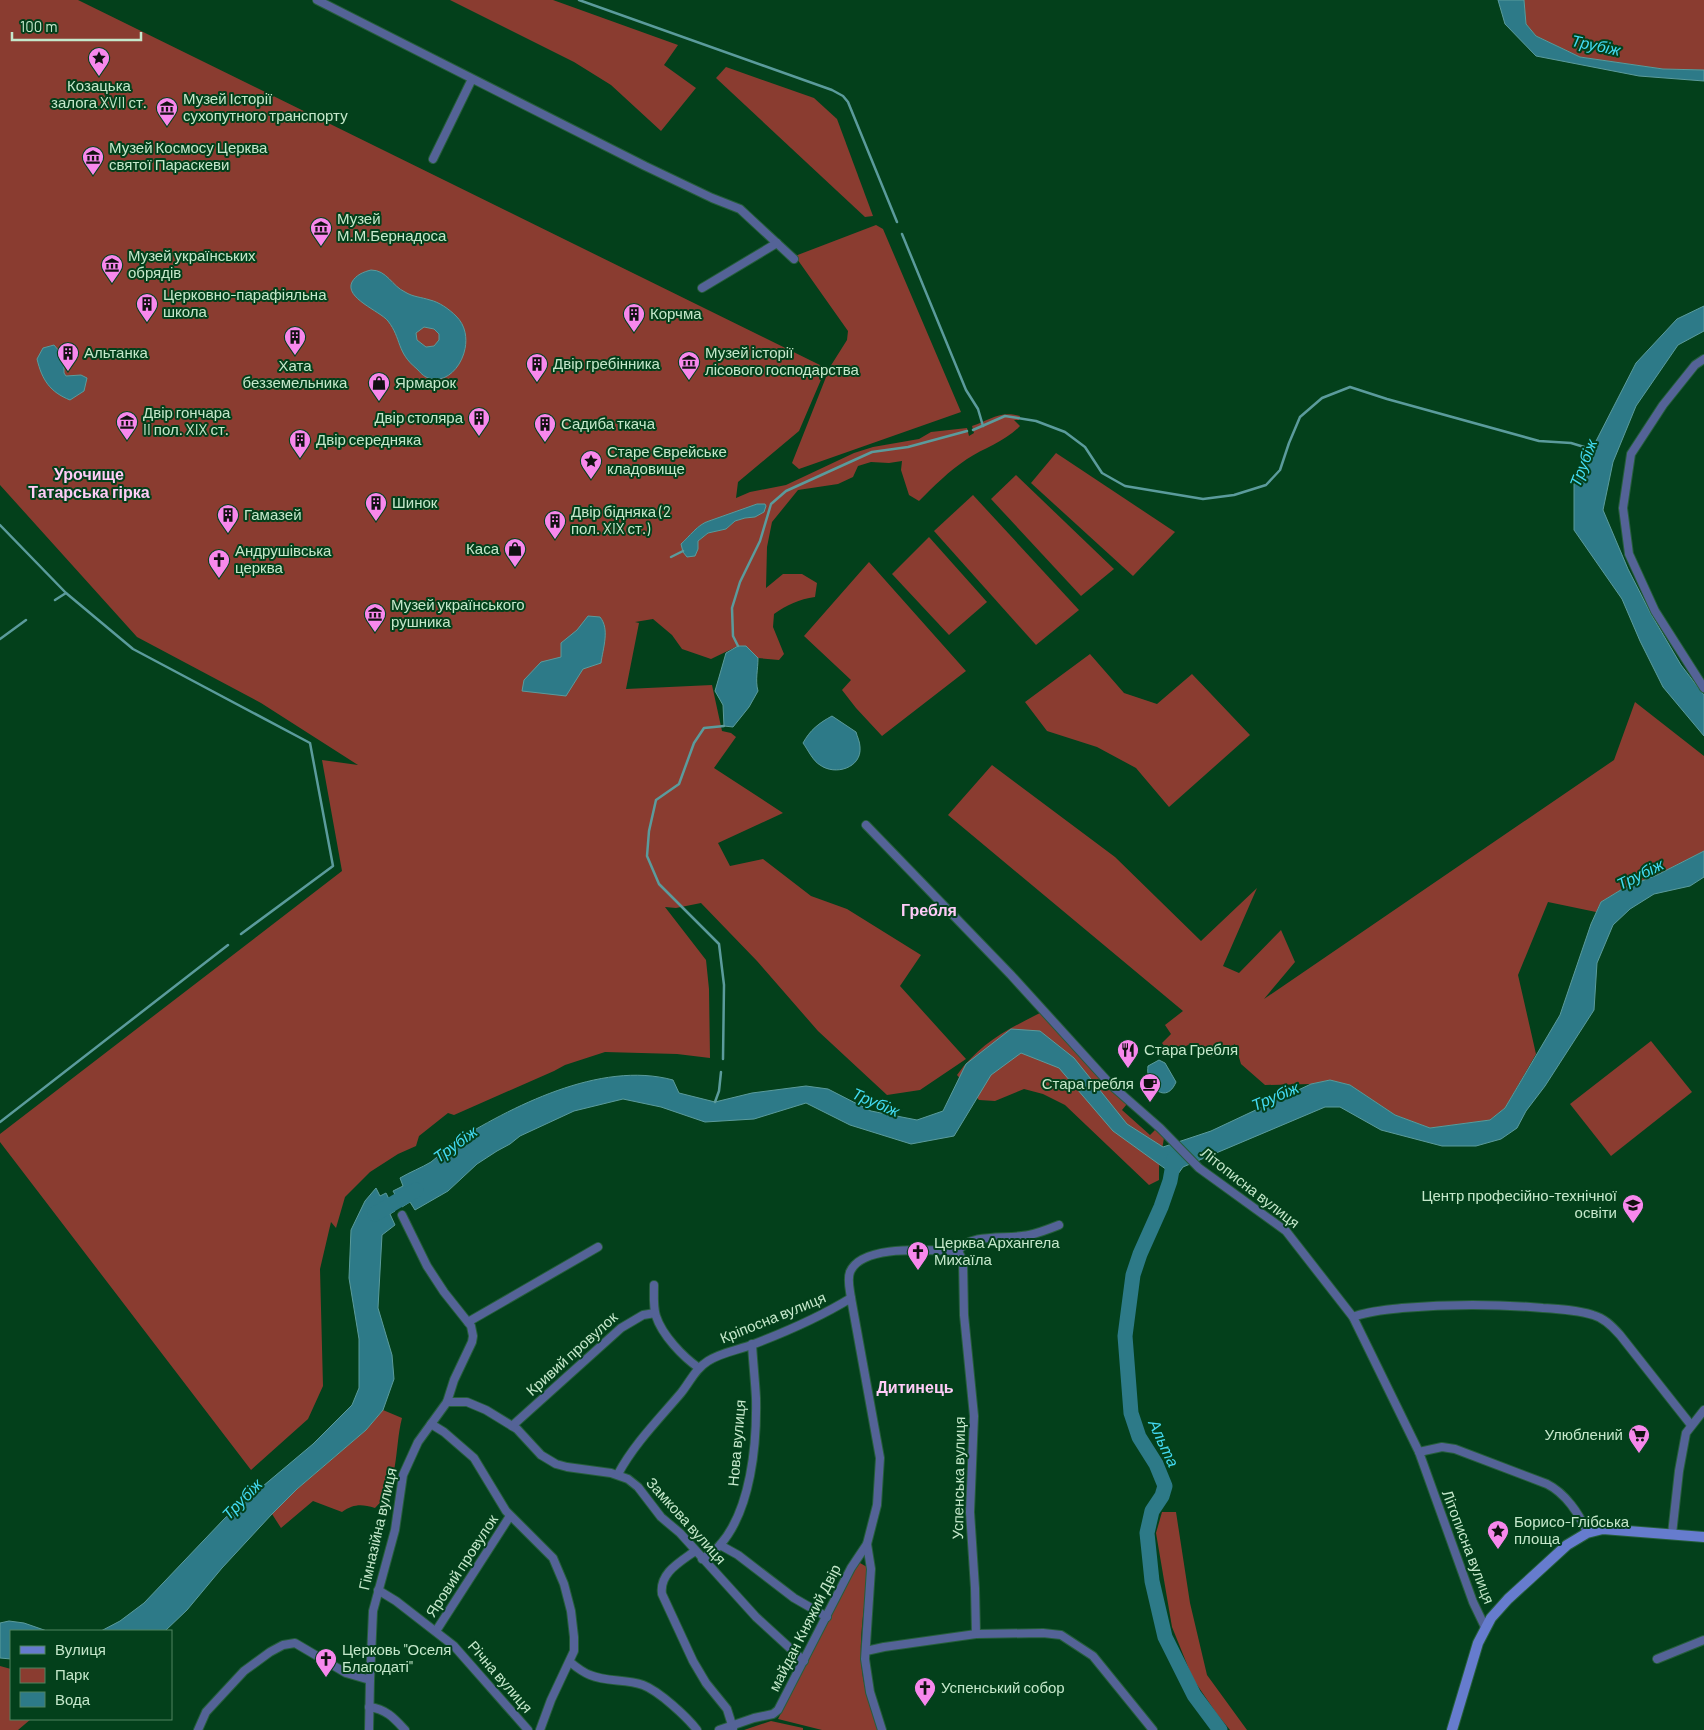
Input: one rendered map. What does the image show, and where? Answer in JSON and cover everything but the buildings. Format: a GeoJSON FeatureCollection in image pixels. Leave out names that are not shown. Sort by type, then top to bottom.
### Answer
{"type":"FeatureCollection","features":[{"type":"Feature","properties":{"kind":"main road"},"geometry":{"type":"LineString","coordinates":[[1452,1730],[1476,1649],[1485,1627],[1498,1610],[1558,1553],[1587,1533],[1604,1529],[1704,1537]]}},
{"type":"Feature","properties":{"kind":"street"},"geometry":{"type":"LineString","coordinates":[[317,0],[645,166],[712,198],[740,209],[794,259]]}},
{"type":"Feature","properties":{"kind":"street"},"geometry":{"type":"LineString","coordinates":[[433,159],[472,78]]}},
{"type":"Feature","properties":{"kind":"street"},"geometry":{"type":"LineString","coordinates":[[702,288],[777,243]]}},
{"type":"Feature","properties":{"kind":"street"},"geometry":{"type":"LineString","coordinates":[[1704,359],[1695,365],[1663,405],[1631,454],[1623,508],[1629,554],[1655,611],[1704,688]]}},
{"type":"Feature","properties":{"kind":"street","name":"Літописна вулиця"},"geometry":{"type":"LineString","coordinates":[[866,825],[1012,975],[1111,1085],[1173,1141],[1199,1168],[1286,1231],[1353,1317],[1419,1452],[1473,1602],[1485,1627]]}},
{"type":"Feature","properties":{"kind":"street"},"geometry":{"type":"LineString","coordinates":[[402,1215],[427,1266],[444,1292],[468,1322],[598,1247]]}},
{"type":"Feature","properties":{"kind":"street"},"geometry":{"type":"LineString","coordinates":[[882,1730],[868,1684],[866,1668],[872,1569],[867,1544],[877,1505],[880,1458],[851,1298],[849,1275],[853,1266],[861,1259],[874,1254],[893,1251],[958,1251],[965,1244],[975,1240],[1029,1235],[1058,1225]]}},
{"type":"Feature","properties":{"kind":"street","name":"Успенська вулиця"},"geometry":{"type":"LineString","coordinates":[[958,1251],[963,1261],[963,1309],[974,1416],[970,1512],[976,1634]]}},
{"type":"Feature","properties":{"kind":"street"},"geometry":{"type":"LineString","coordinates":[[654,1285],[655,1313],[660,1324],[679,1351],[699,1368]]}},
{"type":"Feature","properties":{"kind":"street","name":"Кріпосна вулиця"},"geometry":{"type":"LineString","coordinates":[[618,1474],[632,1451],[682,1392],[699,1368],[718,1356],[817,1317],[851,1298]]}},
{"type":"Feature","properties":{"kind":"street"},"geometry":{"type":"LineString","coordinates":[[1353,1317],[1392,1309],[1475,1305],[1527,1306],[1592,1314],[1611,1324],[1620,1334],[1691,1425]]}},
{"type":"Feature","properties":{"kind":"street","name":"Кривий провулок"},"geometry":{"type":"LineString","coordinates":[[512,1426],[620,1328],[643,1315],[655,1313]]}},
{"type":"Feature","properties":{"kind":"street","name":"Гімназійна вулиця"},"geometry":{"type":"LineString","coordinates":[[369,1730],[372,1615],[395,1530],[399,1493],[405,1470],[418,1442],[447,1402],[454,1380],[472,1342],[472,1331],[468,1322]]}},
{"type":"Feature","properties":{"kind":"street","name":"Нова вулиця"},"geometry":{"type":"LineString","coordinates":[[702,1559],[720,1545],[735,1522],[745,1498],[756,1412],[752,1344]]}},
{"type":"Feature","properties":{"kind":"street","name":"Замкова вулиця"},"geometry":{"type":"LineString","coordinates":[[447,1402],[473,1404],[512,1426],[541,1454],[556,1464],[618,1474],[638,1487],[661,1517],[673,1527],[756,1617],[804,1661]]}},
{"type":"Feature","properties":{"kind":"street"},"geometry":{"type":"LineString","coordinates":[[1672,1534],[1686,1433],[1704,1410]]}},
{"type":"Feature","properties":{"kind":"street"},"geometry":{"type":"LineString","coordinates":[[431,1424],[471,1454],[482,1468],[510,1516],[549,1552],[556,1564],[568,1596],[575,1648],[540,1730]]}},
{"type":"Feature","properties":{"kind":"street"},"geometry":{"type":"LineString","coordinates":[[1419,1452],[1442,1447],[1454,1449],[1547,1484],[1555,1488],[1567,1500],[1582,1519],[1587,1533]]}},
{"type":"Feature","properties":{"kind":"street","name":"Яровий провулок"},"geometry":{"type":"LineString","coordinates":[[436,1631],[510,1516]]}},
{"type":"Feature","properties":{"kind":"street","name":"майдан Княжий Двір"},"geometry":{"type":"LineString","coordinates":[[719,1730],[776,1712],[783,1702],[851,1568],[867,1544]]}},
{"type":"Feature","properties":{"kind":"street"},"geometry":{"type":"LineString","coordinates":[[720,1545],[738,1555],[781,1588],[826,1617]]}},
{"type":"Feature","properties":{"kind":"street"},"geometry":{"type":"LineString","coordinates":[[695,1551],[668,1573],[661,1584],[662,1594],[698,1670],[727,1709],[733,1727]]}},
{"type":"Feature","properties":{"kind":"street","name":"Річна вулиця"},"geometry":{"type":"LineString","coordinates":[[378,1590],[436,1631],[462,1654],[528,1730]]}},
{"type":"Feature","properties":{"kind":"street"},"geometry":{"type":"LineString","coordinates":[[866,1651],[976,1634],[1057,1634],[1065,1636],[1087,1650],[1153,1730]]}},
{"type":"Feature","properties":{"kind":"street"},"geometry":{"type":"LineString","coordinates":[[1657,1659],[1704,1640]]}},
{"type":"Feature","properties":{"kind":"street"},"geometry":{"type":"LineString","coordinates":[[198,1730],[206,1712],[244,1672],[270,1652],[283,1645],[291,1643],[299,1645],[346,1673],[370,1680]]}},
{"type":"Feature","properties":{"kind":"street"},"geometry":{"type":"LineString","coordinates":[[570,1662],[595,1677],[648,1687],[683,1715],[697,1730]]}},
{"type":"Feature","properties":{"kind":"street"},"geometry":{"type":"LineString","coordinates":[[369,1707],[387,1712],[405,1730]]}},
{"type":"Feature","properties":{"kind":"green space"},"geometry":{"type":"Polygon","coordinates":[[[0,0],[78,0],[826,368],[799,431],[738,482],[736,498],[750,492],[786,485],[854,453],[873,447],[919,439],[931,432],[967,428],[969,436],[974,433],[972,426],[1001,415],[1013,414],[1020,416],[1019,420],[1014,420],[1020,426],[1002,440],[960,464],[919,501],[909,495],[901,470],[902,461],[889,463],[871,462],[858,466],[853,477],[838,484],[798,490],[772,522],[767,547],[766,588],[783,574],[802,574],[817,583],[815,597],[793,603],[774,614],[773,627],[784,654],[779,660],[758,658],[746,646],[738,646],[711,659],[682,649],[672,635],[653,619],[635,622],[639,623],[626,689],[712,685],[722,731],[731,733],[736,737],[714,768],[783,813],[718,843],[730,866],[763,859],[811,896],[847,909],[921,955],[900,986],[966,1059],[920,1090],[887,1095],[818,1031],[757,961],[701,903],[676,908],[665,907],[706,960],[709,989],[710,1058],[677,1054],[605,1052],[565,1065],[454,1115],[448,1113],[419,1136],[416,1146],[398,1154],[370,1172],[345,1197],[336,1228],[331,1222],[320,1269],[323,1386],[308,1419],[251,1470],[0,1142],[0,1134],[342,871],[322,760],[358,765],[261,703],[137,637],[0,485],[0,0]],[[757,504],[705,523],[697,528],[681,544],[698,541],[708,533],[726,529],[735,521],[755,517],[757,504]]]}},
{"type":"Feature","properties":{"kind":"green space"},"geometry":{"type":"Polygon","coordinates":[[[450,0],[553,0],[678,45],[664,65],[696,88],[661,131],[611,85],[574,62],[450,0]]]}},
{"type":"Feature","properties":{"kind":"green space"},"geometry":{"type":"Polygon","coordinates":[[[1524,0],[1704,0],[1704,70],[1663,69],[1580,57],[1536,36],[1526,24],[1524,0]]]}},
{"type":"Feature","properties":{"kind":"green space"},"geometry":{"type":"Polygon","coordinates":[[[726,67],[814,98],[837,119],[873,216],[865,217],[716,78],[726,67]]]}},
{"type":"Feature","properties":{"kind":"green space"},"geometry":{"type":"Polygon","coordinates":[[[876,225],[883,229],[961,412],[799,469],[792,463],[830,367],[847,340],[848,331],[795,256],[876,225]]]}},
{"type":"Feature","properties":{"kind":"green space"},"geometry":{"type":"Polygon","coordinates":[[[1056,453],[1175,532],[1133,576],[1031,483],[1056,453]]]}},
{"type":"Feature","properties":{"kind":"green space"},"geometry":{"type":"Polygon","coordinates":[[[1016,475],[1114,569],[1081,596],[991,499],[1016,475]]]}},
{"type":"Feature","properties":{"kind":"green space"},"geometry":{"type":"Polygon","coordinates":[[[973,495],[1079,610],[1036,645],[934,531],[973,495]]]}},
{"type":"Feature","properties":{"kind":"green space"},"geometry":{"type":"Polygon","coordinates":[[[929,537],[987,602],[949,635],[892,574],[929,537]]]}},
{"type":"Feature","properties":{"kind":"green space"},"geometry":{"type":"Polygon","coordinates":[[[869,562],[966,671],[882,736],[842,690],[851,680],[804,636],[869,562]]]}},
{"type":"Feature","properties":{"kind":"green space"},"geometry":{"type":"Polygon","coordinates":[[[1090,654],[1124,693],[1157,704],[1192,674],[1250,735],[1169,807],[1136,768],[1097,747],[1047,731],[1025,702],[1090,654]]]}},
{"type":"Feature","properties":{"kind":"green space"},"geometry":{"type":"Polygon","coordinates":[[[1635,702],[1704,756],[1704,851],[1657,875],[1624,888],[1601,902],[1596,912],[1548,902],[1518,975],[1536,1054],[1505,1108],[1490,1120],[1430,1128],[1395,1115],[1350,1085],[1330,1080],[1311,1084],[1265,1085],[1241,1064],[1235,1044],[1211,1057],[1192,1043],[1170,1054],[1162,1043],[1171,1034],[1165,1025],[1183,1011],[948,815],[992,765],[1115,857],[1201,941],[1257,888],[1223,966],[1239,973],[1281,930],[1295,962],[1264,999],[1614,760],[1635,702]]]}},
{"type":"Feature","properties":{"kind":"green space"},"geometry":{"type":"Polygon","coordinates":[[[1042,1012],[1127,1104],[1122,1110],[1150,1135],[1155,1130],[1164,1138],[1159,1167],[1159,1180],[1149,1185],[1065,1105],[1043,1094],[1024,1089],[995,1101],[979,1100],[957,1075],[985,1045],[1006,1031],[1042,1012]]]}},
{"type":"Feature","properties":{"kind":"green space"},"geometry":{"type":"Polygon","coordinates":[[[1651,1041],[1692,1092],[1611,1156],[1570,1104],[1651,1041]]]}},
{"type":"Feature","properties":{"kind":"green space"},"geometry":{"type":"Polygon","coordinates":[[[383,1410],[402,1418],[395,1466],[389,1489],[383,1499],[375,1508],[358,1506],[350,1507],[342,1512],[313,1501],[281,1528],[272,1514],[297,1489],[366,1430],[383,1410]]]}},
{"type":"Feature","properties":{"kind":"green space"},"geometry":{"type":"Polygon","coordinates":[[[1162,1512],[1176,1512],[1190,1603],[1207,1675],[1247,1730],[1230,1730],[1217,1714],[1193,1679],[1172,1627],[1156,1533],[1162,1512]]]}},
{"type":"Feature","properties":{"kind":"green space"},"geometry":{"type":"Polygon","coordinates":[[[860,1563],[867,1567],[868,1574],[861,1634],[862,1670],[866,1693],[878,1730],[822,1730],[778,1719],[857,1564],[860,1563]]]}},
{"type":"Feature","properties":{"kind":"green space"},"geometry":{"type":"Polygon","coordinates":[[[0,1666],[10,1669],[10,1720],[30,1720],[18,1730],[0,1730],[0,1666]]]}},
{"type":"Feature","properties":{"kind":"green space"},"geometry":{"type":"Polygon","coordinates":[[[771,1721],[803,1728],[803,1730],[744,1730],[771,1721]]]}},
{"type":"Feature","properties":{"kind":"water"},"geometry":{"type":"Polygon","coordinates":[[[1498,0],[1524,0],[1526,24],[1536,36],[1580,57],[1663,69],[1704,70],[1704,81],[1639,76],[1536,56],[1505,24],[1498,0]]]}},
{"type":"Feature","properties":{"kind":"water"},"geometry":{"type":"Polygon","coordinates":[[[371,270],[385,275],[405,292],[437,302],[456,316],[463,326],[466,338],[465,350],[461,361],[446,377],[436,379],[426,377],[410,363],[402,351],[388,321],[364,304],[353,293],[351,288],[352,282],[358,276],[371,270]],[[424,327],[416,333],[417,340],[426,347],[434,346],[439,340],[439,334],[434,329],[424,327]]]}},
{"type":"Feature","properties":{"kind":"water"},"geometry":{"type":"Polygon","coordinates":[[[1704,306],[1704,331],[1678,345],[1636,406],[1613,462],[1603,510],[1628,569],[1651,614],[1681,665],[1704,695],[1704,736],[1663,687],[1622,599],[1574,530],[1574,484],[1636,363],[1677,319],[1704,306]]]}},
{"type":"Feature","properties":{"kind":"water"},"geometry":{"type":"Polygon","coordinates":[[[54,345],[64,357],[64,373],[66,376],[81,375],[87,378],[84,391],[70,400],[52,389],[44,379],[39,366],[37,359],[43,348],[54,345]]]}},
{"type":"Feature","properties":{"kind":"water"},"geometry":{"type":"Polygon","coordinates":[[[757,504],[765,504],[764,512],[755,517],[735,521],[726,529],[708,533],[698,541],[698,549],[695,556],[687,557],[683,552],[681,544],[701,525],[757,504]]]}},
{"type":"Feature","properties":{"kind":"water"},"geometry":{"type":"Polygon","coordinates":[[[588,616],[600,617],[605,627],[601,663],[583,669],[566,696],[522,691],[524,680],[541,662],[561,657],[561,643],[577,630],[588,616]]]}},
{"type":"Feature","properties":{"kind":"water"},"geometry":{"type":"Polygon","coordinates":[[[738,646],[746,646],[758,658],[758,691],[749,707],[733,727],[724,726],[723,705],[715,691],[726,653],[738,646]]]}},
{"type":"Feature","properties":{"kind":"water"},"geometry":{"type":"Polygon","coordinates":[[[832,716],[856,732],[860,745],[857,760],[852,765],[840,770],[826,768],[817,763],[803,743],[815,727],[832,716]]]}},
{"type":"Feature","properties":{"kind":"water"},"geometry":{"type":"Polygon","coordinates":[[[1704,851],[1704,877],[1690,886],[1654,894],[1630,909],[1613,925],[1597,963],[1594,1010],[1545,1086],[1526,1111],[1517,1128],[1501,1139],[1476,1146],[1442,1146],[1381,1130],[1340,1107],[1325,1107],[1183,1167],[1173,1181],[1168,1178],[1167,1170],[1113,1131],[1059,1068],[1021,1053],[991,1075],[954,1136],[911,1144],[850,1125],[806,1103],[754,1119],[705,1122],[661,1107],[623,1099],[574,1111],[520,1136],[477,1164],[448,1191],[415,1210],[410,1202],[402,1207],[393,1191],[403,1186],[400,1178],[431,1162],[451,1144],[528,1102],[586,1082],[616,1076],[645,1075],[673,1080],[679,1093],[715,1102],[752,1093],[806,1086],[828,1089],[871,1111],[917,1120],[943,1111],[966,1064],[1011,1029],[1040,1031],[1074,1058],[1127,1124],[1163,1147],[1211,1131],[1311,1084],[1330,1080],[1350,1085],[1395,1115],[1430,1128],[1490,1120],[1505,1108],[1560,1015],[1591,924],[1601,902],[1624,888],[1657,875],[1704,851]]]}},
{"type":"Feature","properties":{"kind":"water"},"geometry":{"type":"Polygon","coordinates":[[[1159,1060],[1165,1063],[1176,1082],[1172,1089],[1162,1093],[1153,1086],[1148,1073],[1148,1066],[1159,1060]]]}},
{"type":"Feature","properties":{"kind":"water"},"geometry":{"type":"Polygon","coordinates":[[[376,1188],[380,1196],[386,1193],[395,1211],[390,1214],[395,1225],[382,1235],[378,1308],[392,1355],[394,1379],[383,1410],[366,1430],[297,1489],[272,1514],[222,1568],[187,1610],[166,1630],[103,1630],[120,1621],[144,1603],[225,1518],[313,1444],[352,1405],[359,1388],[359,1339],[349,1278],[351,1230],[365,1201],[376,1188]]]}},
{"type":"Feature","properties":{"kind":"water"},"geometry":{"type":"Polygon","coordinates":[[[9,1621],[24,1623],[44,1630],[10,1630],[10,1659],[0,1658],[0,1623],[9,1621]]]}},
{"type":"Feature","properties":{"kind":"waterway"},"geometry":{"type":"LineString","coordinates":[[579,0],[832,90],[843,96],[848,102],[897,222]]}},
{"type":"Feature","properties":{"kind":"waterway"},"geometry":{"type":"LineString","coordinates":[[902,234],[966,390],[978,409],[983,426]]}},
{"type":"Feature","properties":{"kind":"waterway"},"geometry":{"type":"LineString","coordinates":[[973,430],[1005,416],[1036,421],[1065,432],[1085,447],[1102,473],[1125,486],[1203,499],[1234,495],[1266,485],[1280,470],[1300,417],[1322,398],[1350,387],[1539,441],[1571,443],[1594,450]]}},
{"type":"Feature","properties":{"kind":"waterway"},"geometry":{"type":"LineString","coordinates":[[738,646],[733,636],[732,608],[740,582],[760,541],[771,504],[786,491],[872,452],[908,447],[967,431]]}},
{"type":"Feature","properties":{"kind":"waterway"},"geometry":{"type":"LineString","coordinates":[[0,525],[66,593],[55,600]]}},
{"type":"Feature","properties":{"kind":"waterway"},"geometry":{"type":"LineString","coordinates":[[671,557],[683,551]]}},
{"type":"Feature","properties":{"kind":"waterway"},"geometry":{"type":"LineString","coordinates":[[66,593],[133,649],[310,743],[333,866],[241,934]]}},
{"type":"Feature","properties":{"kind":"waterway"},"geometry":{"type":"LineString","coordinates":[[0,639],[26,620]]}},
{"type":"Feature","properties":{"kind":"waterway"},"geometry":{"type":"LineString","coordinates":[[723,1059],[724,985],[719,944],[659,884],[647,856],[649,831],[656,800],[679,784],[694,743],[704,728],[724,726]]}},
{"type":"Feature","properties":{"kind":"waterway"},"geometry":{"type":"LineString","coordinates":[[0,1122],[228,945]]}},
{"type":"Feature","properties":{"kind":"waterway"},"geometry":{"type":"LineString","coordinates":[[715,1102],[719,1091],[721,1072]]}},
{"type":"Feature","properties":{"kind":"waterway","name":"Альта"},"geometry":{"type":"LineString","coordinates":[[1174,1159],[1170,1181],[1161,1207],[1140,1254],[1133,1275],[1125,1336],[1131,1413],[1139,1437],[1156,1464],[1165,1486],[1162,1496],[1152,1511],[1147,1533],[1152,1581],[1165,1637],[1194,1695],[1220,1730]]}},
{"type":"Feature","properties":{"kind":"waterway","name":"Трубіж"},"geometry":{"type":"LineString","coordinates":[[375,1214],[416,1190]]}},
{"type":"Feature","properties":{"kind":"place","name":"Козацька залога XVII ст."},"geometry":{"type":"Point","coordinates":[99,77]}},
{"type":"Feature","properties":{"kind":"place","name":"Музей Історії сухопутного транспорту"},"geometry":{"type":"Point","coordinates":[167,127]}},
{"type":"Feature","properties":{"kind":"place","name":"Музей Космосу Церква святої Параскеви"},"geometry":{"type":"Point","coordinates":[93,176]}},
{"type":"Feature","properties":{"kind":"place","name":"Музей М.М.Бернадоса"},"geometry":{"type":"Point","coordinates":[321,247]}},
{"type":"Feature","properties":{"kind":"place","name":"Музей українських обрядів"},"geometry":{"type":"Point","coordinates":[112,284]}},
{"type":"Feature","properties":{"kind":"place","name":"Церковно-парафіяльна школа"},"geometry":{"type":"Point","coordinates":[147,323]}},
{"type":"Feature","properties":{"kind":"place","name":"Корчма"},"geometry":{"type":"Point","coordinates":[634,333]}},
{"type":"Feature","properties":{"kind":"place","name":"Хата безземельника"},"geometry":{"type":"Point","coordinates":[295,356]}},
{"type":"Feature","properties":{"kind":"place","name":"Альтанка"},"geometry":{"type":"Point","coordinates":[68,372]}},
{"type":"Feature","properties":{"kind":"place","name":"Музей історії лісового господарства"},"geometry":{"type":"Point","coordinates":[689,381]}},
{"type":"Feature","properties":{"kind":"place","name":"Двір гребінника"},"geometry":{"type":"Point","coordinates":[537,383]}},
{"type":"Feature","properties":{"kind":"place","name":"Ярмарок"},"geometry":{"type":"Point","coordinates":[379,402]}},
{"type":"Feature","properties":{"kind":"place","name":"Двір столяра"},"geometry":{"type":"Point","coordinates":[479,437]}},
{"type":"Feature","properties":{"kind":"place","name":"Двір гончара II пол. XIX ст."},"geometry":{"type":"Point","coordinates":[127,441]}},
{"type":"Feature","properties":{"kind":"place","name":"Садиба ткача"},"geometry":{"type":"Point","coordinates":[545,443]}},
{"type":"Feature","properties":{"kind":"place","name":"Двір середняка"},"geometry":{"type":"Point","coordinates":[300,459]}},
{"type":"Feature","properties":{"kind":"place","name":"Старе Єврейське кладовище"},"geometry":{"type":"Point","coordinates":[591,480]}},
{"type":"Feature","properties":{"kind":"place","name":"Шинок"},"geometry":{"type":"Point","coordinates":[376,522]}},
{"type":"Feature","properties":{"kind":"place","name":"Гамазей"},"geometry":{"type":"Point","coordinates":[228,534]}},
{"type":"Feature","properties":{"kind":"place","name":"Двір бідняка (2 пол. XIX ст.)"},"geometry":{"type":"Point","coordinates":[555,540]}},
{"type":"Feature","properties":{"kind":"place","name":"Каса"},"geometry":{"type":"Point","coordinates":[515,568]}},
{"type":"Feature","properties":{"kind":"place","name":"Андрушівська церква"},"geometry":{"type":"Point","coordinates":[219,579]}},
{"type":"Feature","properties":{"kind":"place","name":"Музей українського рушника"},"geometry":{"type":"Point","coordinates":[375,633]}},
{"type":"Feature","properties":{"kind":"place","name":"Стара Гребля"},"geometry":{"type":"Point","coordinates":[1128,1069]}},
{"type":"Feature","properties":{"kind":"place","name":"Стара гребля"},"geometry":{"type":"Point","coordinates":[1150,1103]}},
{"type":"Feature","properties":{"kind":"place","name":"Центр професійно-технічної освіти"},"geometry":{"type":"Point","coordinates":[1633,1224]}},
{"type":"Feature","properties":{"kind":"place","name":"Церква Архангела Михаїла"},"geometry":{"type":"Point","coordinates":[918,1271]}},
{"type":"Feature","properties":{"kind":"place","name":"Улюблений"},"geometry":{"type":"Point","coordinates":[1639,1454]}},
{"type":"Feature","properties":{"kind":"place","name":"Борисо-Глібська площа"},"geometry":{"type":"Point","coordinates":[1498,1550]}},
{"type":"Feature","properties":{"kind":"place","name":"Церковь \"Оселя Благодаті\""},"geometry":{"type":"Point","coordinates":[326,1678]}},
{"type":"Feature","properties":{"kind":"place","name":"Успенський собор"},"geometry":{"type":"Point","coordinates":[925,1707]}},
{"type":"Feature","properties":{"kind":"district","name":"Урочище Татарська гірка"},"geometry":{"type":"Point","coordinates":[89,483]}},
{"type":"Feature","properties":{"kind":"district","name":"Гребля"},"geometry":{"type":"Point","coordinates":[929,910]}},
{"type":"Feature","properties":{"kind":"district","name":"Дитинець"},"geometry":{"type":"Point","coordinates":[915,1387]}}]}
